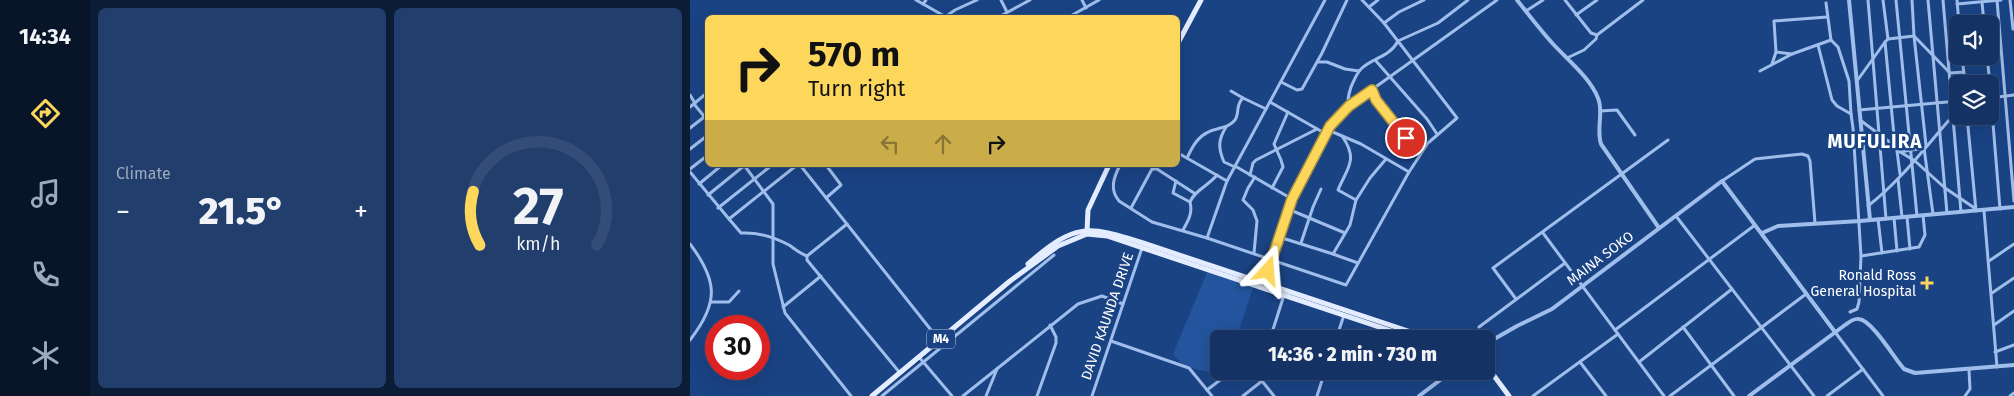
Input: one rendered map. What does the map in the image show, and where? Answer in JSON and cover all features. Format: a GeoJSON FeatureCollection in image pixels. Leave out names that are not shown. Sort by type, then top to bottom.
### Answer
{"type":"FeatureCollection","features":[{"type":"Feature","properties":{"kind":"main road"},"geometry":{"type":"LineString","coordinates":[[1180,40],[1202,0]]}},
{"type":"Feature","properties":{"kind":"main road"},"geometry":{"type":"LineString","coordinates":[[1109,167],[1090,202],[1087,231],[1143,245],[1403,330]]}},
{"type":"Feature","properties":{"kind":"main road","name":"M4"},"geometry":{"type":"LineString","coordinates":[[872,396],[1008,283],[1058,246],[1087,231]]}},
{"type":"Feature","properties":{"kind":"main road"},"geometry":{"type":"LineString","coordinates":[[1345,312],[1392,330]]}},
{"type":"Feature","properties":{"kind":"main road"},"geometry":{"type":"LineString","coordinates":[[1495,377],[1509,396]]}},
{"type":"Feature","properties":{"kind":"street"},"geometry":{"type":"LineString","coordinates":[[916,0],[942,15]]}},
{"type":"Feature","properties":{"kind":"street"},"geometry":{"type":"LineString","coordinates":[[923,4],[926,0]]}},
{"type":"Feature","properties":{"kind":"street"},"geometry":{"type":"LineString","coordinates":[[949,15],[976,0]]}},
{"type":"Feature","properties":{"kind":"street"},"geometry":{"type":"LineString","coordinates":[[1001,0],[1007,12]]}},
{"type":"Feature","properties":{"kind":"street"},"geometry":{"type":"LineString","coordinates":[[1002,15],[1030,0]]}},
{"type":"Feature","properties":{"kind":"street"},"geometry":{"type":"LineString","coordinates":[[1082,0],[1086,8]]}},
{"type":"Feature","properties":{"kind":"street"},"geometry":{"type":"LineString","coordinates":[[1073,15],[1099,0]]}},
{"type":"Feature","properties":{"kind":"street"},"geometry":{"type":"LineString","coordinates":[[1207,238],[1227,181],[1325,0]]}},
{"type":"Feature","properties":{"kind":"street"},"geometry":{"type":"LineString","coordinates":[[1281,82],[1299,91],[1317,62],[1347,0]]}},
{"type":"Feature","properties":{"kind":"street"},"geometry":{"type":"LineString","coordinates":[[1119,167],[1112,183],[1115,196],[1152,222],[1254,253],[1346,285],[1425,147],[1456,118],[1384,23],[1362,0]]}},
{"type":"Feature","properties":{"kind":"street"},"geometry":{"type":"LineString","coordinates":[[1369,7],[1378,0]]}},
{"type":"Feature","properties":{"kind":"street"},"geometry":{"type":"LineString","coordinates":[[1384,23],[1399,12],[1424,0]]}},
{"type":"Feature","properties":{"kind":"street"},"geometry":{"type":"LineString","coordinates":[[1349,106],[1348,95],[1359,71],[1376,61],[1398,41],[1438,23],[1468,0]]}},
{"type":"Feature","properties":{"kind":"street"},"geometry":{"type":"LineString","coordinates":[[1263,284],[1292,199],[1334,119],[1349,106],[1497,0]]}},
{"type":"Feature","properties":{"kind":"street"},"geometry":{"type":"LineString","coordinates":[[1518,0],[1596,93],[1600,111],[1598,128],[1601,144],[1659,228]]}},
{"type":"Feature","properties":{"kind":"street"},"geometry":{"type":"LineString","coordinates":[[1526,11],[1543,0]]}},
{"type":"Feature","properties":{"kind":"street"},"geometry":{"type":"LineString","coordinates":[[1565,0],[1591,32],[1597,35]]}},
{"type":"Feature","properties":{"kind":"street"},"geometry":{"type":"LineString","coordinates":[[1576,15],[1597,0]]}},
{"type":"Feature","properties":{"kind":"street"},"geometry":{"type":"LineString","coordinates":[[1567,58],[1584,50],[1596,40],[1597,35],[1643,0]]}},
{"type":"Feature","properties":{"kind":"street"},"geometry":{"type":"LineString","coordinates":[[1849,0],[1870,220]]}},
{"type":"Feature","properties":{"kind":"street"},"geometry":{"type":"LineString","coordinates":[[1868,0],[1886,219]]}},
{"type":"Feature","properties":{"kind":"street"},"geometry":{"type":"LineString","coordinates":[[1883,0],[1899,176],[1910,249]]}},
{"type":"Feature","properties":{"kind":"street"},"geometry":{"type":"LineString","coordinates":[[1896,0],[1917,216]]}},
{"type":"Feature","properties":{"kind":"street"},"geometry":{"type":"LineString","coordinates":[[1912,0],[1927,172],[1933,214]]}},
{"type":"Feature","properties":{"kind":"street"},"geometry":{"type":"LineString","coordinates":[[1928,0],[1947,213]]}},
{"type":"Feature","properties":{"kind":"street"},"geometry":{"type":"LineString","coordinates":[[1943,0],[1950,73]]}},
{"type":"Feature","properties":{"kind":"street"},"geometry":{"type":"LineString","coordinates":[[1997,0],[2014,201]]}},
{"type":"Feature","properties":{"kind":"street"},"geometry":{"type":"LineString","coordinates":[[1958,15],[1957,2],[2001,0]]}},
{"type":"Feature","properties":{"kind":"street"},"geometry":{"type":"LineString","coordinates":[[2010,0],[2013,29]]}},
{"type":"Feature","properties":{"kind":"street"},"geometry":{"type":"LineString","coordinates":[[1982,1],[1983,15]]}},
{"type":"Feature","properties":{"kind":"street"},"geometry":{"type":"LineString","coordinates":[[1826,3],[1831,40],[1838,47],[1849,81],[1850,114],[1860,221],[1859,304],[1857,309],[1850,312]]}},
{"type":"Feature","properties":{"kind":"street"},"geometry":{"type":"LineString","coordinates":[[1772,64],[1776,52],[1774,21],[1827,17]]}},
{"type":"Feature","properties":{"kind":"street"},"geometry":{"type":"LineString","coordinates":[[1857,82],[1886,40],[1900,36],[1914,36],[1950,73],[1964,72]]}},
{"type":"Feature","properties":{"kind":"street"},"geometry":{"type":"LineString","coordinates":[[1760,72],[1792,54],[1831,40]]}},
{"type":"Feature","properties":{"kind":"street"},"geometry":{"type":"LineString","coordinates":[[1818,45],[1833,103],[1850,114]]}},
{"type":"Feature","properties":{"kind":"street"},"geometry":{"type":"LineString","coordinates":[[1776,52],[1792,54]]}},
{"type":"Feature","properties":{"kind":"street"},"geometry":{"type":"LineString","coordinates":[[1376,61],[1427,119],[1437,134]]}},
{"type":"Feature","properties":{"kind":"street"},"geometry":{"type":"LineString","coordinates":[[1317,62],[1327,62],[1342,69],[1359,71]]}},
{"type":"Feature","properties":{"kind":"street"},"geometry":{"type":"LineString","coordinates":[[1963,65],[1964,75]]}},
{"type":"Feature","properties":{"kind":"street"},"geometry":{"type":"LineString","coordinates":[[1372,90],[1376,100],[1406,138],[1425,147]]}},
{"type":"Feature","properties":{"kind":"street"},"geometry":{"type":"LineString","coordinates":[[1231,91],[1266,109]]}},
{"type":"Feature","properties":{"kind":"street"},"geometry":{"type":"LineString","coordinates":[[690,107],[705,94]]}},
{"type":"Feature","properties":{"kind":"street"},"geometry":{"type":"LineString","coordinates":[[690,95],[694,103],[705,114]]}},
{"type":"Feature","properties":{"kind":"street"},"geometry":{"type":"LineString","coordinates":[[1999,97],[2014,95]]}},
{"type":"Feature","properties":{"kind":"street"},"geometry":{"type":"LineString","coordinates":[[1243,98],[1237,108],[1236,118],[1227,126],[1220,140],[1219,149],[1224,162],[1255,177],[1292,199]]}},
{"type":"Feature","properties":{"kind":"street"},"geometry":{"type":"LineString","coordinates":[[1858,110],[1949,101]]}},
{"type":"Feature","properties":{"kind":"street"},"geometry":{"type":"LineString","coordinates":[[1270,102],[1317,128],[1341,135],[1361,144],[1409,172]]}},
{"type":"Feature","properties":{"kind":"street"},"geometry":{"type":"LineString","coordinates":[[1600,111],[1617,110],[1635,135]]}},
{"type":"Feature","properties":{"kind":"street"},"geometry":{"type":"LineString","coordinates":[[1272,188],[1283,167],[1274,144],[1288,112]]}},
{"type":"Feature","properties":{"kind":"street"},"geometry":{"type":"LineString","coordinates":[[690,128],[705,116]]}},
{"type":"Feature","properties":{"kind":"street"},"geometry":{"type":"LineString","coordinates":[[1868,207],[1885,193],[1899,176],[1912,166],[1939,129],[1949,119]]}},
{"type":"Feature","properties":{"kind":"street"},"geometry":{"type":"LineString","coordinates":[[1860,120],[1915,161],[1945,188],[1976,210]]}},
{"type":"Feature","properties":{"kind":"street"},"geometry":{"type":"LineString","coordinates":[[1954,125],[1961,213]]}},
{"type":"Feature","properties":{"kind":"street"},"geometry":{"type":"LineString","coordinates":[[1969,125],[1976,210]]}},
{"type":"Feature","properties":{"kind":"street"},"geometry":{"type":"LineString","coordinates":[[1992,125],[2000,208]]}},
{"type":"Feature","properties":{"kind":"street"},"geometry":{"type":"LineString","coordinates":[[1187,158],[1199,138],[1227,126]]}},
{"type":"Feature","properties":{"kind":"street"},"geometry":{"type":"LineString","coordinates":[[1250,175],[1254,161],[1317,128]]}},
{"type":"Feature","properties":{"kind":"street"},"geometry":{"type":"LineString","coordinates":[[1341,135],[1347,144],[1351,164],[1338,190],[1356,200]]}},
{"type":"Feature","properties":{"kind":"street"},"geometry":{"type":"LineString","coordinates":[[690,149],[705,137]]}},
{"type":"Feature","properties":{"kind":"street"},"geometry":{"type":"LineString","coordinates":[[1516,299],[1493,268],[1668,140]]}},
{"type":"Feature","properties":{"kind":"street"},"geometry":{"type":"LineString","coordinates":[[1898,150],[1925,147]]}},
{"type":"Feature","properties":{"kind":"street"},"geometry":{"type":"LineString","coordinates":[[1180,154],[1227,181]]}},
{"type":"Feature","properties":{"kind":"street"},"geometry":{"type":"LineString","coordinates":[[1815,223],[1810,159],[1806,155],[1755,159],[1722,181],[1883,396]]}},
{"type":"Feature","properties":{"kind":"street"},"geometry":{"type":"LineString","coordinates":[[705,158],[690,170],[718,208],[742,233],[757,232],[789,246],[806,256]]}},
{"type":"Feature","properties":{"kind":"street"},"geometry":{"type":"LineString","coordinates":[[1334,254],[1346,233],[1356,200],[1370,178],[1386,159]]}},
{"type":"Feature","properties":{"kind":"street"},"geometry":{"type":"LineString","coordinates":[[699,184],[720,167]]}},
{"type":"Feature","properties":{"kind":"street"},"geometry":{"type":"LineString","coordinates":[[708,195],[743,167]]}},
{"type":"Feature","properties":{"kind":"street"},"geometry":{"type":"LineString","coordinates":[[747,167],[773,204],[773,268],[785,313],[851,396]]}},
{"type":"Feature","properties":{"kind":"street"},"geometry":{"type":"LineString","coordinates":[[718,208],[769,167]]}},
{"type":"Feature","properties":{"kind":"street"},"geometry":{"type":"LineString","coordinates":[[728,219],[796,167]]}},
{"type":"Feature","properties":{"kind":"street"},"geometry":{"type":"LineString","coordinates":[[801,167],[940,340]]}},
{"type":"Feature","properties":{"kind":"street"},"geometry":{"type":"LineString","coordinates":[[826,198],[841,185],[828,167]]}},
{"type":"Feature","properties":{"kind":"street"},"geometry":{"type":"LineString","coordinates":[[1131,208],[1152,169],[1157,169],[1194,193]]}},
{"type":"Feature","properties":{"kind":"street"},"geometry":{"type":"LineString","coordinates":[[1183,230],[1190,217],[1190,202],[1194,193],[1206,187],[1217,176]]}},
{"type":"Feature","properties":{"kind":"street"},"geometry":{"type":"LineString","coordinates":[[1254,253],[1257,221],[1253,210],[1244,200],[1248,188],[1255,177]]}},
{"type":"Feature","properties":{"kind":"street"},"geometry":{"type":"LineString","coordinates":[[1176,181],[1172,193],[1190,202]]}},
{"type":"Feature","properties":{"kind":"street","name":"MAINA SOKO"},"geometry":{"type":"LineString","coordinates":[[1495,339],[1552,309],[1722,181]]}},
{"type":"Feature","properties":{"kind":"street"},"geometry":{"type":"LineString","coordinates":[[1301,243],[1321,189]]}},
{"type":"Feature","properties":{"kind":"street"},"geometry":{"type":"LineString","coordinates":[[1762,233],[1778,226],[1961,213],[2014,207]]}},
{"type":"Feature","properties":{"kind":"street"},"geometry":{"type":"LineString","coordinates":[[1288,209],[1346,233]]}},
{"type":"Feature","properties":{"kind":"street"},"geometry":{"type":"LineString","coordinates":[[1984,211],[1997,367]]}},
{"type":"Feature","properties":{"kind":"street"},"geometry":{"type":"LineString","coordinates":[[1861,256],[1919,247],[1924,239],[1923,215]]}},
{"type":"Feature","properties":{"kind":"street"},"geometry":{"type":"LineString","coordinates":[[1676,216],[1814,396]]}},
{"type":"Feature","properties":{"kind":"street"},"geometry":{"type":"LineString","coordinates":[[1894,218],[1897,251]]}},
{"type":"Feature","properties":{"kind":"street"},"geometry":{"type":"LineString","coordinates":[[1878,219],[1882,253]]}},
{"type":"Feature","properties":{"kind":"street"},"geometry":{"type":"LineString","coordinates":[[806,256],[847,224]]}},
{"type":"Feature","properties":{"kind":"street"},"geometry":{"type":"LineString","coordinates":[[1615,330],[1754,224]]}},
{"type":"Feature","properties":{"kind":"street"},"geometry":{"type":"LineString","coordinates":[[1543,233],[1664,396]]}},
{"type":"Feature","properties":{"kind":"street"},"geometry":{"type":"LineString","coordinates":[[1279,237],[1358,263]]}},
{"type":"Feature","properties":{"kind":"street"},"geometry":{"type":"LineString","coordinates":[[690,244],[708,271],[711,284],[711,302],[705,320],[690,340]]}},
{"type":"Feature","properties":{"kind":"street"},"geometry":{"type":"LineString","coordinates":[[1989,261],[2014,244]]}},
{"type":"Feature","properties":{"kind":"street","name":"DAVID KAUNDA DRIVE"},"geometry":{"type":"LineString","coordinates":[[1092,396],[1143,245]]}},
{"type":"Feature","properties":{"kind":"street"},"geometry":{"type":"LineString","coordinates":[[806,256],[806,260],[900,374]]}},
{"type":"Feature","properties":{"kind":"street"},"geometry":{"type":"LineString","coordinates":[[882,396],[1054,256]]}},
{"type":"Feature","properties":{"kind":"street"},"geometry":{"type":"LineString","coordinates":[[1479,327],[1565,263]]}},
{"type":"Feature","properties":{"kind":"street"},"geometry":{"type":"LineString","coordinates":[[783,307],[821,276]]}},
{"type":"Feature","properties":{"kind":"street"},"geometry":{"type":"LineString","coordinates":[[1991,293],[2014,278]]}},
{"type":"Feature","properties":{"kind":"street"},"geometry":{"type":"LineString","coordinates":[[1008,283],[1012,290]]}},
{"type":"Feature","properties":{"kind":"street"},"geometry":{"type":"LineString","coordinates":[[1638,362],[1732,289]]}},
{"type":"Feature","properties":{"kind":"street"},"geometry":{"type":"LineString","coordinates":[[711,302],[729,302],[739,290]]}},
{"type":"Feature","properties":{"kind":"street"},"geometry":{"type":"LineString","coordinates":[[1273,330],[1285,292]]}},
{"type":"Feature","properties":{"kind":"street"},"geometry":{"type":"LineString","coordinates":[[1670,396],[1806,294]]}},
{"type":"Feature","properties":{"kind":"street"},"geometry":{"type":"LineString","coordinates":[[963,396],[1078,304],[1096,296],[1102,296],[1123,304]]}},
{"type":"Feature","properties":{"kind":"street"},"geometry":{"type":"LineString","coordinates":[[1993,325],[2014,311]]}},
{"type":"Feature","properties":{"kind":"street"},"geometry":{"type":"LineString","coordinates":[[1339,330],[1345,312]]}},
{"type":"Feature","properties":{"kind":"street"},"geometry":{"type":"LineString","coordinates":[[1749,396],[1853,320],[1862,319],[1870,325],[1900,364],[1908,371],[1920,374],[2014,365]]}},
{"type":"Feature","properties":{"kind":"street"},"geometry":{"type":"LineString","coordinates":[[1037,396],[1056,343],[1056,337],[1050,325]]}},
{"type":"Feature","properties":{"kind":"street"},"geometry":{"type":"LineString","coordinates":[[1683,328],[1734,396]]}},
{"type":"Feature","properties":{"kind":"street"},"geometry":{"type":"LineString","coordinates":[[1533,396],[1618,334]]}},
{"type":"Feature","properties":{"kind":"street"},"geometry":{"type":"LineString","coordinates":[[1111,341],[1189,368],[1212,396]]}},
{"type":"Feature","properties":{"kind":"street"},"geometry":{"type":"LineString","coordinates":[[1996,352],[2014,345]]}},
{"type":"Feature","properties":{"kind":"street"},"geometry":{"type":"LineString","coordinates":[[920,357],[952,396]]}},
{"type":"Feature","properties":{"kind":"street"},"geometry":{"type":"LineString","coordinates":[[1580,362],[1606,396]]}},
{"type":"Feature","properties":{"kind":"street"},"geometry":{"type":"LineString","coordinates":[[986,396],[997,369]]}},
{"type":"Feature","properties":{"kind":"street"},"geometry":{"type":"LineString","coordinates":[[1827,396],[1863,369]]}},
{"type":"Feature","properties":{"kind":"street"},"geometry":{"type":"LineString","coordinates":[[1965,396],[1970,389],[1970,370]]}},
{"type":"Feature","properties":{"kind":"street"},"geometry":{"type":"LineString","coordinates":[[1208,390],[1220,380]]}},
{"type":"Feature","properties":{"kind":"street"},"geometry":{"type":"LineString","coordinates":[[1317,396],[1322,380]]}},
{"type":"Feature","properties":{"kind":"street"},"geometry":{"type":"LineString","coordinates":[[1419,396],[1440,380]]}},
{"type":"Feature","properties":{"kind":"street"},"geometry":{"type":"LineString","coordinates":[[1243,396],[1262,381],[1274,396]]}},
{"type":"Feature","properties":{"kind":"street"},"geometry":{"type":"LineString","coordinates":[[2010,396],[2014,393]]}},
{"type":"Feature","properties":{"kind":"shaded area"},"geometry":{"type":"Polygon","coordinates":[[[1208,270],[1254,285],[1239,330],[1210,330],[1210,372],[1189,367],[1178,360],[1173,354],[1208,270]]]}},
{"type":"Feature","properties":{"kind":"place","name":"Ronald Ross General Hospital"},"geometry":{"type":"Point","coordinates":[1927,283]}},
{"type":"Feature","properties":{"kind":"district","name":"MUFULIRA"},"geometry":{"type":"Point","coordinates":[1875,141]}},
{"type":"Feature","properties":{"kind":"route"},"geometry":{"type":"LineString","coordinates":[[1268,271],[1292,199],[1334,119],[1372,90],[1376,100],[1406,138]]}}]}
